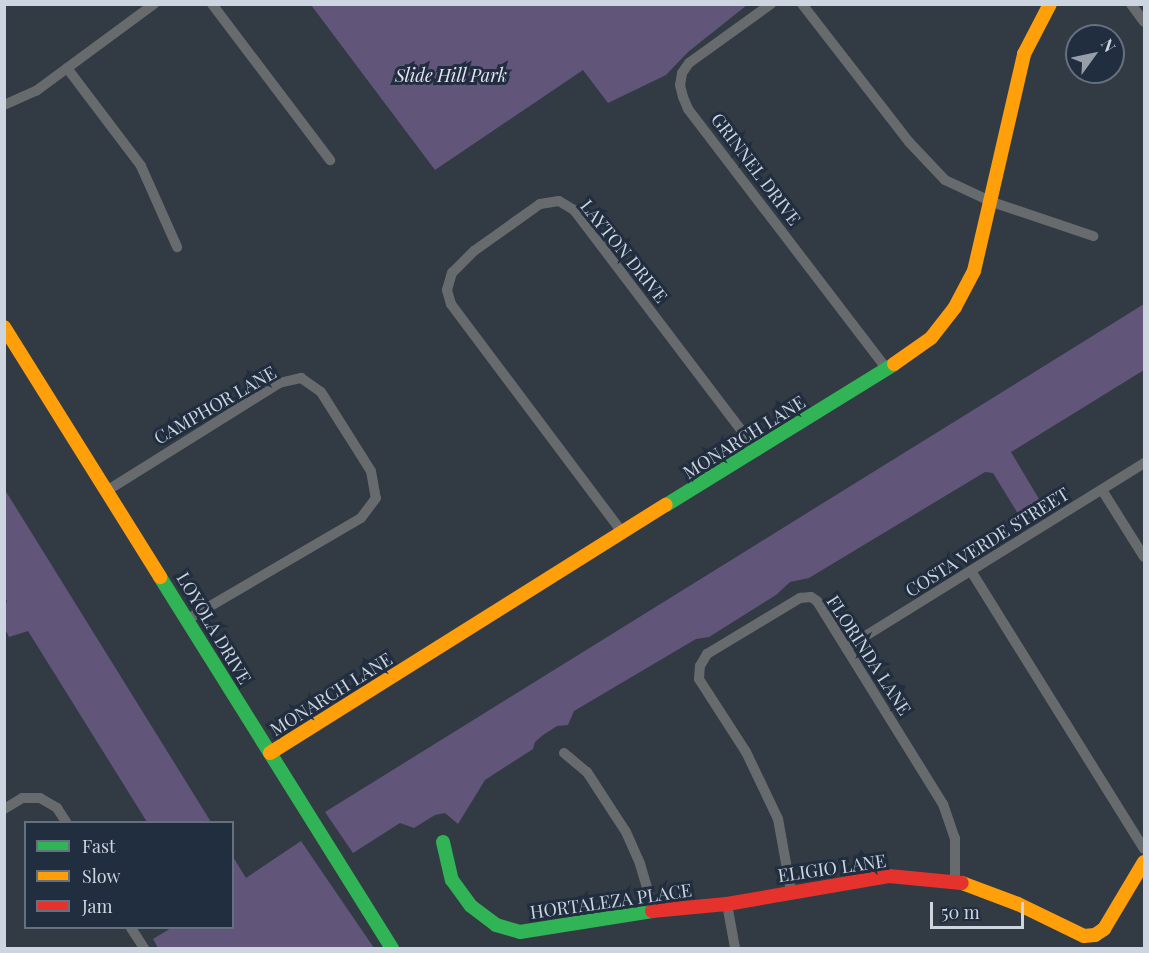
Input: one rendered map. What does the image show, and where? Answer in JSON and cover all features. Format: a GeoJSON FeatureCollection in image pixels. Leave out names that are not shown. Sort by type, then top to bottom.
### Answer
{"type":"FeatureCollection","features":[{"type":"Feature","properties":{"kind":"street"},"geometry":{"type":"LineString","coordinates":[[4,105],[36,91],[154,4]]}},
{"type":"Feature","properties":{"kind":"street"},"geometry":{"type":"LineString","coordinates":[[212,4],[330,160]]}},
{"type":"Feature","properties":{"kind":"street","name":"GRINNEL DRIVE"},"geometry":{"type":"LineString","coordinates":[[771,4],[689,63],[682,73],[680,85],[683,97],[688,108],[887,369]]}},
{"type":"Feature","properties":{"kind":"street"},"geometry":{"type":"LineString","coordinates":[[802,4],[928,165],[945,180],[993,202],[1093,236]]}},
{"type":"Feature","properties":{"kind":"street"},"geometry":{"type":"LineString","coordinates":[[1131,4],[1144,22]]}},
{"type":"Feature","properties":{"kind":"street","name":"MONARCH LANE"},"geometry":{"type":"LineString","coordinates":[[270,753],[622,532],[757,451],[887,369],[931,338],[955,308],[974,271],[993,202],[1011,104],[1024,54],[1044,6]]}},
{"type":"Feature","properties":{"kind":"street"},"geometry":{"type":"LineString","coordinates":[[67,68],[141,166],[177,247]]}},
{"type":"Feature","properties":{"kind":"street","name":"LAYTON DRIVE"},"geometry":{"type":"LineString","coordinates":[[622,532],[451,304],[447,290],[452,273],[474,251],[540,204],[559,201],[574,210],[757,451]]}},
{"type":"Feature","properties":{"kind":"street","name":"LOYOLA DRIVE"},"geometry":{"type":"LineString","coordinates":[[4,327],[108,490],[392,948]]}},
{"type":"Feature","properties":{"kind":"street","name":"CAMPHOR LANE"},"geometry":{"type":"LineString","coordinates":[[108,490],[279,383],[301,378],[321,392],[371,471],[376,498],[361,518],[188,619]]}},
{"type":"Feature","properties":{"kind":"street","name":"COSTA VERDE STREET"},"geometry":{"type":"LineString","coordinates":[[846,648],[1144,463]]}},
{"type":"Feature","properties":{"kind":"street"},"geometry":{"type":"LineString","coordinates":[[1102,490],[1144,557]]}},
{"type":"Feature","properties":{"kind":"street"},"geometry":{"type":"LineString","coordinates":[[971,571],[1144,849]]}},
{"type":"Feature","properties":{"kind":"street","name":"FLORINDA LANE"},"geometry":{"type":"LineString","coordinates":[[791,891],[778,819],[746,752],[699,679],[700,666],[707,654],[800,598],[811,597],[817,601],[943,804],[955,838],[955,880]]}},
{"type":"Feature","properties":{"kind":"street"},"geometry":{"type":"LineString","coordinates":[[564,753],[587,772],[626,832],[640,864],[654,911]]}},
{"type":"Feature","properties":{"kind":"street"},"geometry":{"type":"LineString","coordinates":[[4,809],[22,798],[40,798],[57,808],[65,821]]}},
{"type":"Feature","properties":{"kind":"street","name":"HORTALEZA PLACE"},"geometry":{"type":"LineString","coordinates":[[443,842],[452,880],[471,906],[496,925],[520,932],[545,930],[654,911],[727,904]]}},
{"type":"Feature","properties":{"kind":"street","name":"ELIGIO LANE"},"geometry":{"type":"LineString","coordinates":[[727,904],[791,891],[889,876],[955,880],[1018,904],[1084,936],[1095,935],[1104,929],[1144,862]]}},
{"type":"Feature","properties":{"kind":"street"},"geometry":{"type":"LineString","coordinates":[[727,904],[735,948]]}},
{"type":"Feature","properties":{"kind":"street"},"geometry":{"type":"LineString","coordinates":[[132,929],[144,948]]}},
{"type":"Feature","properties":{"kind":"green space","name":"Slide Hill Park"},"geometry":{"type":"Polygon","coordinates":[[[311,5],[747,5],[688,52],[666,75],[608,103],[583,70],[435,170],[311,5]]]}},
{"type":"Feature","properties":{"kind":"green space"},"geometry":{"type":"Polygon","coordinates":[[[1144,304],[1144,370],[1011,452],[1045,509],[1021,524],[1020,517],[993,473],[985,472],[809,578],[790,582],[776,595],[709,637],[696,639],[574,711],[568,725],[557,726],[543,735],[535,742],[533,749],[485,780],[458,824],[445,813],[435,815],[414,828],[400,823],[353,853],[325,812],[1144,304]]]}},
{"type":"Feature","properties":{"kind":"green space"},"geometry":{"type":"Polygon","coordinates":[[[5,490],[210,821],[146,821],[28,631],[9,637],[4,627],[7,601],[4,597],[5,490]]]}},
{"type":"Feature","properties":{"kind":"green space"},"geometry":{"type":"Polygon","coordinates":[[[301,841],[374,948],[158,948],[153,939],[169,929],[234,929],[234,859],[246,878],[301,841]]]}},
{"type":"Feature","properties":{"kind":"traffic: fast"},"geometry":{"type":"LineString","coordinates":[[666,505],[894,364]]}},
{"type":"Feature","properties":{"kind":"traffic: fast"},"geometry":{"type":"LineString","coordinates":[[160,577],[392,948]]}},
{"type":"Feature","properties":{"kind":"traffic: fast"},"geometry":{"type":"LineString","coordinates":[[443,842],[452,880],[471,906],[496,925],[520,932],[652,911]]}},
{"type":"Feature","properties":{"kind":"traffic: slow"},"geometry":{"type":"LineString","coordinates":[[894,364],[931,338],[955,307],[974,271],[1024,54],[1050,4]]}},
{"type":"Feature","properties":{"kind":"traffic: slow"},"geometry":{"type":"LineString","coordinates":[[4,327],[160,577]]}},
{"type":"Feature","properties":{"kind":"traffic: slow"},"geometry":{"type":"LineString","coordinates":[[270,753],[666,505]]}},
{"type":"Feature","properties":{"kind":"traffic: slow"},"geometry":{"type":"LineString","coordinates":[[962,883],[1018,904],[1084,936],[1095,935],[1104,929],[1144,862]]}},
{"type":"Feature","properties":{"kind":"traffic: jam"},"geometry":{"type":"LineString","coordinates":[[652,911],[727,904],[889,876],[962,883]]}}]}
